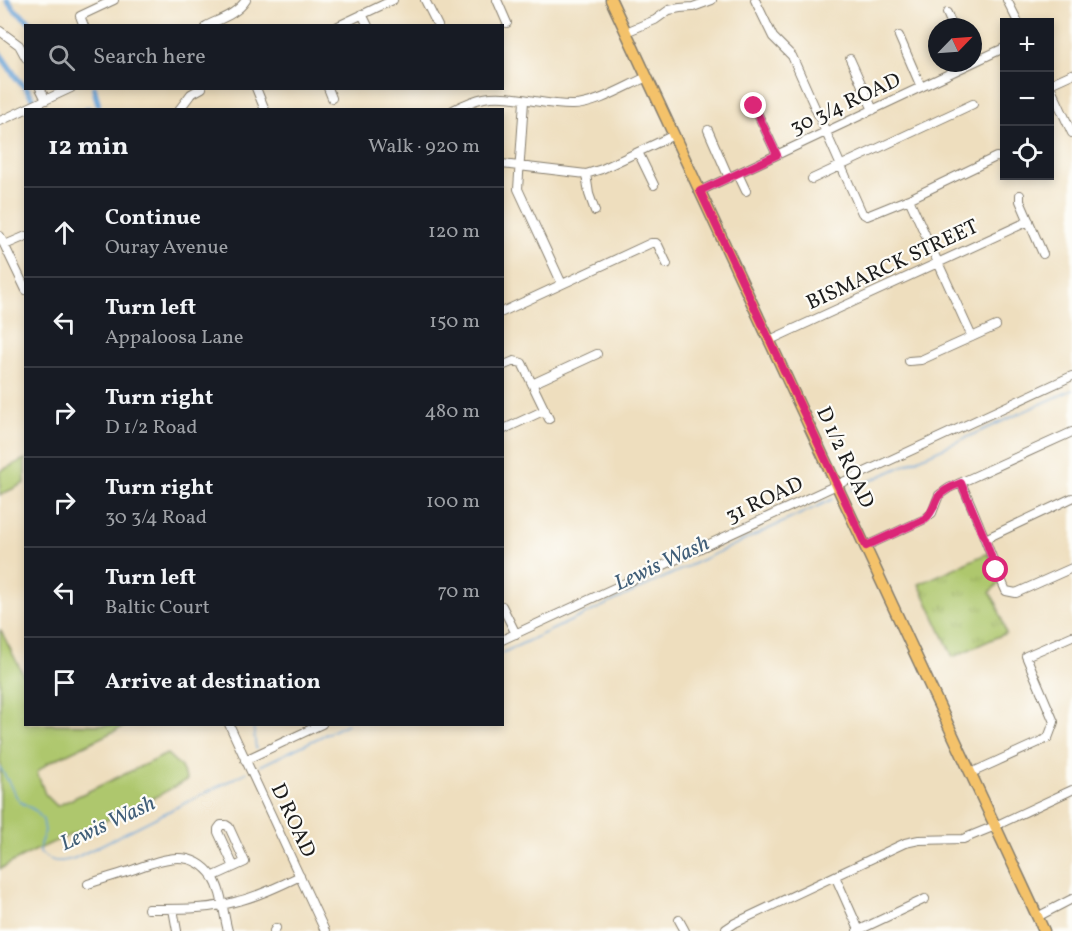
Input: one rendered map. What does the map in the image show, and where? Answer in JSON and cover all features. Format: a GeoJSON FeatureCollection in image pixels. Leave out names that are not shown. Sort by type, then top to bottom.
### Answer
{"type":"FeatureCollection","features":[{"type":"Feature","properties":{"kind":"main road","name":"D 1/2 ROAD"},"geometry":{"type":"LineString","coordinates":[[611,0],[1044,931]]}},
{"type":"Feature","properties":{"kind":"street"},"geometry":{"type":"LineString","coordinates":[[83,24],[80,16],[114,0]]}},
{"type":"Feature","properties":{"kind":"street"},"geometry":{"type":"LineString","coordinates":[[223,22],[246,0]]}},
{"type":"Feature","properties":{"kind":"street"},"geometry":{"type":"LineString","coordinates":[[342,24],[393,0]]}},
{"type":"Feature","properties":{"kind":"street"},"geometry":{"type":"LineString","coordinates":[[425,0],[437,24]]}},
{"type":"Feature","properties":{"kind":"street"},"geometry":{"type":"LineString","coordinates":[[497,0],[507,23]]}},
{"type":"Feature","properties":{"kind":"street"},"geometry":{"type":"LineString","coordinates":[[626,32],[655,20],[669,10],[693,7],[712,0]]}},
{"type":"Feature","properties":{"kind":"street"},"geometry":{"type":"LineString","coordinates":[[755,0],[773,37],[792,57],[862,213],[867,216],[1000,158]]}},
{"type":"Feature","properties":{"kind":"street"},"geometry":{"type":"LineString","coordinates":[[1007,0],[1016,18]]}},
{"type":"Feature","properties":{"kind":"street"},"geometry":{"type":"LineString","coordinates":[[947,13],[949,18]]}},
{"type":"Feature","properties":{"kind":"street"},"geometry":{"type":"LineString","coordinates":[[362,14],[367,24]]}},
{"type":"Feature","properties":{"kind":"street"},"geometry":{"type":"LineString","coordinates":[[0,31],[19,45],[24,54]]}},
{"type":"Feature","properties":{"kind":"street"},"geometry":{"type":"LineString","coordinates":[[899,36],[921,87]]}},
{"type":"Feature","properties":{"kind":"street","name":"30 3/4 ROAD"},"geometry":{"type":"LineString","coordinates":[[982,58],[1000,50]]}},
{"type":"Feature","properties":{"kind":"street"},"geometry":{"type":"LineString","coordinates":[[850,59],[873,110]]}},
{"type":"Feature","properties":{"kind":"street","name":"30 3/4 ROAD"},"geometry":{"type":"LineString","coordinates":[[700,191],[952,72]]}},
{"type":"Feature","properties":{"kind":"street"},"geometry":{"type":"LineString","coordinates":[[1054,83],[1072,74]]}},
{"type":"Feature","properties":{"kind":"street"},"geometry":{"type":"LineString","coordinates":[[457,108],[485,98],[573,105],[588,104],[647,77]]}},
{"type":"Feature","properties":{"kind":"street"},"geometry":{"type":"LineString","coordinates":[[41,90],[45,100]]}},
{"type":"Feature","properties":{"kind":"street"},"geometry":{"type":"LineString","coordinates":[[28,108],[66,90]]}},
{"type":"Feature","properties":{"kind":"street"},"geometry":{"type":"LineString","coordinates":[[180,108],[191,94],[198,90]]}},
{"type":"Feature","properties":{"kind":"street"},"geometry":{"type":"LineString","coordinates":[[257,90],[264,108]]}},
{"type":"Feature","properties":{"kind":"street"},"geometry":{"type":"LineString","coordinates":[[329,90],[332,98]]}},
{"type":"Feature","properties":{"kind":"street"},"geometry":{"type":"LineString","coordinates":[[1054,94],[1072,133]]}},
{"type":"Feature","properties":{"kind":"street"},"geometry":{"type":"LineString","coordinates":[[524,100],[518,189],[562,284]]}},
{"type":"Feature","properties":{"kind":"street"},"geometry":{"type":"LineString","coordinates":[[812,179],[973,104]]}},
{"type":"Feature","properties":{"kind":"street"},"geometry":{"type":"LineString","coordinates":[[754,106],[777,155]]}},
{"type":"Feature","properties":{"kind":"street"},"geometry":{"type":"LineString","coordinates":[[0,121],[24,110]]}},
{"type":"Feature","properties":{"kind":"street"},"geometry":{"type":"LineString","coordinates":[[708,130],[729,178]]}},
{"type":"Feature","properties":{"kind":"street"},"geometry":{"type":"LineString","coordinates":[[504,164],[586,174],[602,169],[674,135]]}},
{"type":"Feature","properties":{"kind":"street"},"geometry":{"type":"LineString","coordinates":[[638,152],[654,185]]}},
{"type":"Feature","properties":{"kind":"street"},"geometry":{"type":"LineString","coordinates":[[586,174],[589,194],[595,211]]}},
{"type":"Feature","properties":{"kind":"street"},"geometry":{"type":"LineString","coordinates":[[738,174],[746,191]]}},
{"type":"Feature","properties":{"kind":"street"},"geometry":{"type":"LineString","coordinates":[[1020,195],[1020,201],[1043,254]]}},
{"type":"Feature","properties":{"kind":"street"},"geometry":{"type":"LineString","coordinates":[[909,199],[972,337]]}},
{"type":"Feature","properties":{"kind":"street","name":"BISMARCK STREET"},"geometry":{"type":"LineString","coordinates":[[770,340],[1029,221]]}},
{"type":"Feature","properties":{"kind":"street"},"geometry":{"type":"LineString","coordinates":[[0,236],[24,286]]}},
{"type":"Feature","properties":{"kind":"street"},"geometry":{"type":"LineString","coordinates":[[4,245],[24,237]]}},
{"type":"Feature","properties":{"kind":"street"},"geometry":{"type":"LineString","coordinates":[[504,311],[651,243],[656,243],[667,264]]}},
{"type":"Feature","properties":{"kind":"street"},"geometry":{"type":"LineString","coordinates":[[909,361],[921,360],[996,326]]}},
{"type":"Feature","properties":{"kind":"street"},"geometry":{"type":"LineString","coordinates":[[532,384],[597,354]]}},
{"type":"Feature","properties":{"kind":"street"},"geometry":{"type":"LineString","coordinates":[[504,365],[514,361],[519,361],[524,365],[547,415],[504,429]]}},
{"type":"Feature","properties":{"kind":"street","name":"31 ROAD"},"geometry":{"type":"LineString","coordinates":[[504,639],[1072,376]]}},
{"type":"Feature","properties":{"kind":"street"},"geometry":{"type":"LineString","coordinates":[[866,546],[925,519],[932,513],[939,495],[949,488],[1072,432]]}},
{"type":"Feature","properties":{"kind":"street"},"geometry":{"type":"LineString","coordinates":[[961,483],[1006,591],[1016,593],[1072,568]]}},
{"type":"Feature","properties":{"kind":"street"},"geometry":{"type":"LineString","coordinates":[[985,539],[1072,498]]}},
{"type":"Feature","properties":{"kind":"street"},"geometry":{"type":"LineString","coordinates":[[504,610],[516,634]]}},
{"type":"Feature","properties":{"kind":"street"},"geometry":{"type":"LineString","coordinates":[[971,773],[1048,738],[1054,722],[1026,656],[1072,636]]}},
{"type":"Feature","properties":{"kind":"street","name":"D ROAD"},"geometry":{"type":"LineString","coordinates":[[230,726],[325,931]]}},
{"type":"Feature","properties":{"kind":"street"},"geometry":{"type":"LineString","coordinates":[[245,760],[317,726]]}},
{"type":"Feature","properties":{"kind":"street"},"geometry":{"type":"LineString","coordinates":[[726,929],[912,841],[963,839],[1072,790]]}},
{"type":"Feature","properties":{"kind":"street"},"geometry":{"type":"LineString","coordinates":[[212,877],[234,867],[245,862],[229,827],[221,825],[218,832],[234,867]]}},
{"type":"Feature","properties":{"kind":"street"},"geometry":{"type":"LineString","coordinates":[[88,884],[161,859],[184,859],[195,862],[212,877],[218,888],[228,931]]}},
{"type":"Feature","properties":{"kind":"street"},"geometry":{"type":"LineString","coordinates":[[148,909],[222,905],[240,901],[300,876]]}},
{"type":"Feature","properties":{"kind":"street"},"geometry":{"type":"LineString","coordinates":[[835,876],[858,931],[925,899]]}},
{"type":"Feature","properties":{"kind":"street"},"geometry":{"type":"LineString","coordinates":[[1037,917],[1072,899]]}},
{"type":"Feature","properties":{"kind":"street"},"geometry":{"type":"LineString","coordinates":[[173,909],[177,931]]}},
{"type":"Feature","properties":{"kind":"street"},"geometry":{"type":"LineString","coordinates":[[679,920],[685,931]]}},
{"type":"Feature","properties":{"kind":"green space"},"geometry":{"type":"Polygon","coordinates":[[[24,459],[24,483],[0,495],[0,471],[24,459]]]}},
{"type":"Feature","properties":{"kind":"green space"},"geometry":{"type":"Polygon","coordinates":[[[988,553],[999,583],[990,593],[997,604],[1006,633],[953,657],[919,584],[988,553]]]}},
{"type":"Feature","properties":{"kind":"green space"},"geometry":{"type":"Polygon","coordinates":[[[0,629],[24,676],[24,726],[125,726],[48,763],[37,772],[45,794],[57,806],[167,754],[181,767],[187,780],[134,808],[46,846],[0,869],[0,629]]]}},
{"type":"Feature","properties":{"kind":"waterway"},"geometry":{"type":"LineString","coordinates":[[7,0],[32,24]]}},
{"type":"Feature","properties":{"kind":"waterway"},"geometry":{"type":"LineString","coordinates":[[0,54],[24,86]]}},
{"type":"Feature","properties":{"kind":"waterway"},"geometry":{"type":"LineString","coordinates":[[27,90],[40,108]]}},
{"type":"Feature","properties":{"kind":"waterway"},"geometry":{"type":"LineString","coordinates":[[94,90],[98,104]]}},
{"type":"Feature","properties":{"kind":"waterway"},"geometry":{"type":"LineString","coordinates":[[98,104],[99,108]]}},
{"type":"Feature","properties":{"kind":"waterway","name":"Lewis Wash"},"geometry":{"type":"LineString","coordinates":[[851,490],[1072,390]]}},
{"type":"Feature","properties":{"kind":"waterway","name":"Lewis Wash"},"geometry":{"type":"LineString","coordinates":[[504,652],[833,499]]}},
{"type":"Feature","properties":{"kind":"waterway"},"geometry":{"type":"LineString","coordinates":[[253,726],[256,749]]}},
{"type":"Feature","properties":{"kind":"waterway","name":"Lewis Wash"},"geometry":{"type":"LineString","coordinates":[[260,766],[343,726]]}},
{"type":"Feature","properties":{"kind":"waterway","name":"Lewis Wash"},"geometry":{"type":"LineString","coordinates":[[0,767],[19,801],[36,811],[43,820],[45,831],[40,844],[40,853],[49,859],[60,861],[75,858],[247,772]]}},
{"type":"Feature","properties":{"kind":"route"},"geometry":{"type":"LineString","coordinates":[[754,106],[777,155],[700,191],[866,546],[925,519],[932,513],[939,495],[961,483],[996,570]]}}]}
